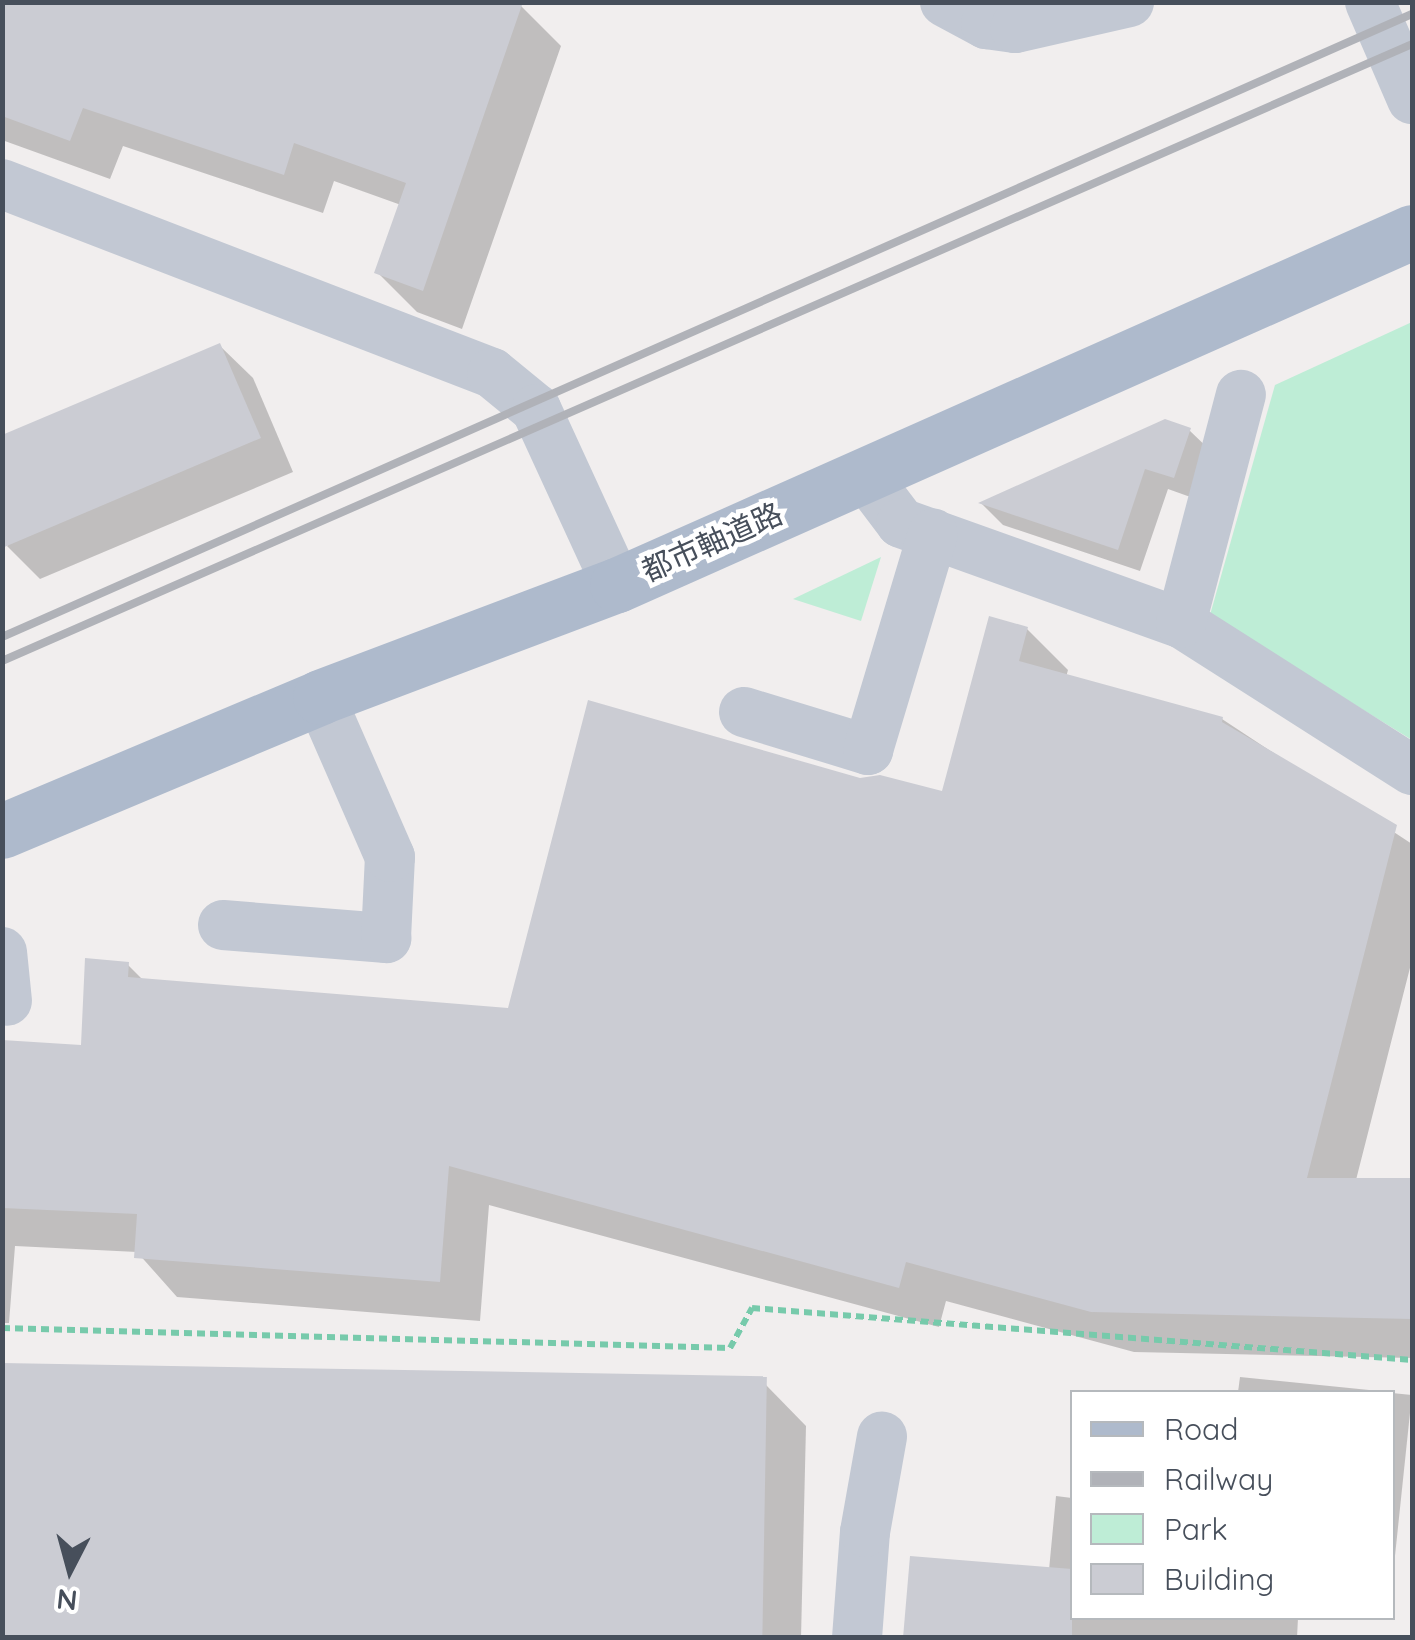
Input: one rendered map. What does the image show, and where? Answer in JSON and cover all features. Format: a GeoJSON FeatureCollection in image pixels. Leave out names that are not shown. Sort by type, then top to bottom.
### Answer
{"type":"FeatureCollection","features":[{"type":"Feature","properties":{"kind":"main road","name":"都市軸道路"},"geometry":{"type":"LineString","coordinates":[[2,831],[320,698],[616,585],[1412,232]]}},
{"type":"Feature","properties":{"kind":"street"},"geometry":{"type":"LineString","coordinates":[[945,2],[986,24],[1015,28],[1129,2]]}},
{"type":"Feature","properties":{"kind":"street"},"geometry":{"type":"LineString","coordinates":[[1370,2],[1412,99]]}},
{"type":"Feature","properties":{"kind":"street"},"geometry":{"type":"LineString","coordinates":[[2,184],[492,373],[536,409],[616,585]]}},
{"type":"Feature","properties":{"kind":"street"},"geometry":{"type":"LineString","coordinates":[[1181,622],[1241,395]]}},
{"type":"Feature","properties":{"kind":"street"},"geometry":{"type":"LineString","coordinates":[[864,474],[901,523],[1181,622],[1412,770]]}},
{"type":"Feature","properties":{"kind":"street"},"geometry":{"type":"LineString","coordinates":[[744,712],[868,750],[932,534]]}},
{"type":"Feature","properties":{"kind":"street"},"geometry":{"type":"LineString","coordinates":[[223,924],[386,938],[390,856],[320,698]]}},
{"type":"Feature","properties":{"kind":"street"},"geometry":{"type":"LineString","coordinates":[[2,952],[7,1001]]}},
{"type":"Feature","properties":{"kind":"street"},"geometry":{"type":"LineString","coordinates":[[856,1638],[865,1532],[882,1438]]}},
{"type":"Feature","properties":{"kind":"path"},"geometry":{"type":"LineString","coordinates":[[2,1328],[730,1348],[752,1308],[1412,1360]]}},
{"type":"Feature","properties":{"kind":"green space"},"geometry":{"type":"Polygon","coordinates":[[[1412,322],[1412,740],[1210,615],[1275,385],[1412,322]]]}},
{"type":"Feature","properties":{"kind":"green space"},"geometry":{"type":"Polygon","coordinates":[[[881,557],[861,621],[793,599],[881,557]]]}},
{"type":"Feature","properties":{"kind":"building"},"geometry":{"type":"Polygon","coordinates":[[[2,2],[523,2],[423,291],[374,273],[406,183],[294,143],[284,175],[83,108],[70,141],[2,116],[2,2]]]}},
{"type":"Feature","properties":{"kind":"building"},"geometry":{"type":"Polygon","coordinates":[[[220,343],[261,438],[2,548],[2,435],[220,343]]]}},
{"type":"Feature","properties":{"kind":"building"},"geometry":{"type":"Polygon","coordinates":[[[1165,419],[1191,428],[1174,478],[1145,469],[1118,550],[978,503],[1165,419]]]}},
{"type":"Feature","properties":{"kind":"building"},"geometry":{"type":"Polygon","coordinates":[[[989,616],[1028,627],[1019,661],[1223,717],[1222,722],[1397,825],[1307,1178],[1412,1178],[1412,1319],[1091,1312],[906,1262],[899,1288],[449,1166],[440,1282],[134,1258],[137,1214],[2,1208],[2,1040],[81,1045],[85,958],[129,962],[128,977],[508,1008],[588,700],[860,778],[880,775],[942,791],[989,616]]]}},
{"type":"Feature","properties":{"kind":"building"},"geometry":{"type":"Polygon","coordinates":[[[2,1363],[767,1376],[762,1638],[2,1638],[2,1363]]]}},
{"type":"Feature","properties":{"kind":"building"},"geometry":{"type":"Polygon","coordinates":[[[910,1556],[1070,1569],[1072,1638],[903,1638],[910,1556]]]}},
{"type":"Feature","properties":{"kind":"railway"},"geometry":{"type":"LineString","coordinates":[[2,637],[1412,14]]}},
{"type":"Feature","properties":{"kind":"railway"},"geometry":{"type":"LineString","coordinates":[[2,661],[1412,44]]}}]}
